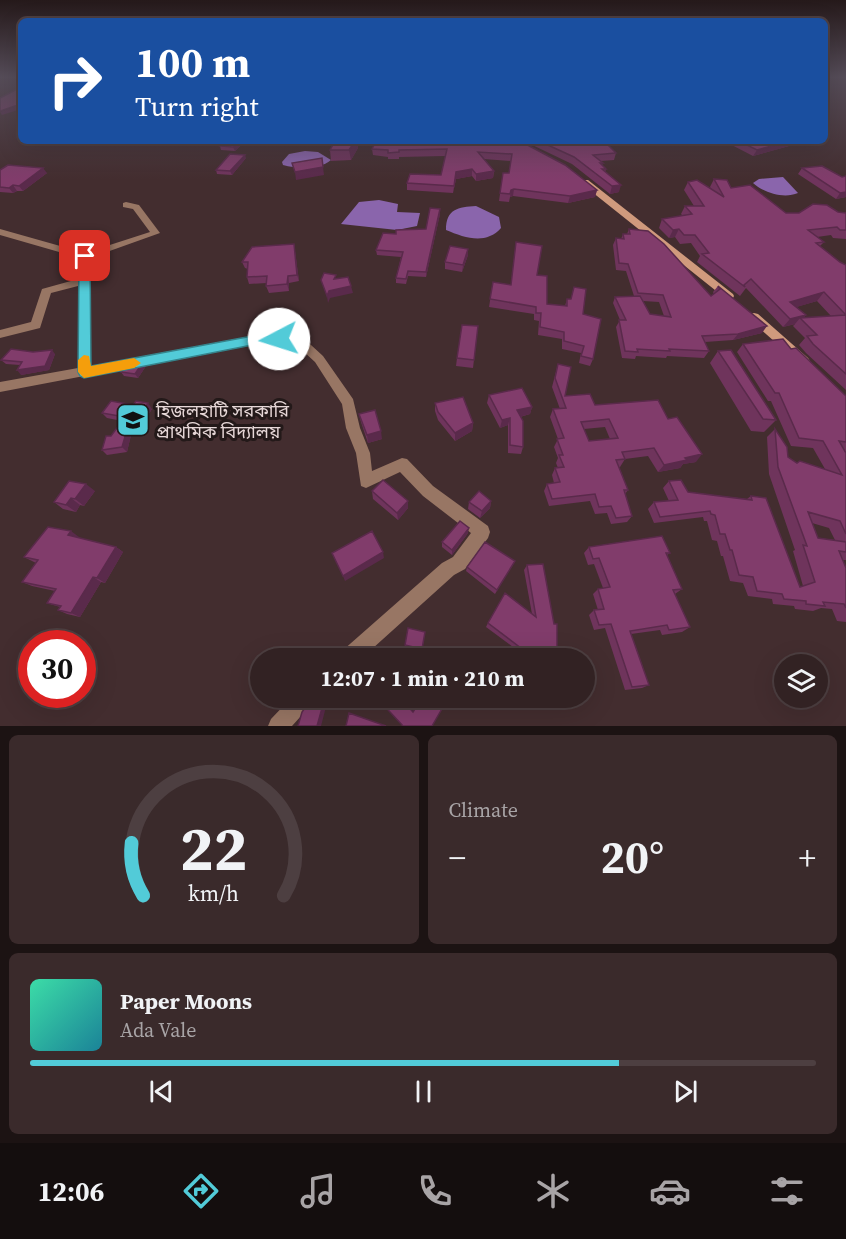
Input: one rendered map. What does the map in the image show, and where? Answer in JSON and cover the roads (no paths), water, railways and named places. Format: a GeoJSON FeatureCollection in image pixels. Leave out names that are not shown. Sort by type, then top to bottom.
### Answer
{"type":"FeatureCollection","features":[{"type":"Feature","properties":{"kind":"street"},"geometry":{"type":"LineString","coordinates":[[575,174],[739,304]]}},
{"type":"Feature","properties":{"kind":"street"},"geometry":{"type":"LineString","coordinates":[[0,232],[85,256],[154,233],[136,207],[126,205]]}},
{"type":"Feature","properties":{"kind":"street"},"geometry":{"type":"LineString","coordinates":[[84,372],[85,256]]}},
{"type":"Feature","properties":{"kind":"street"},"geometry":{"type":"LineString","coordinates":[[0,334],[36,325],[46,291],[83,281]]}},
{"type":"Feature","properties":{"kind":"street"},"geometry":{"type":"LineString","coordinates":[[747,311],[815,372]]}},
{"type":"Feature","properties":{"kind":"street"},"geometry":{"type":"LineString","coordinates":[[0,387],[247,341],[295,337],[319,359],[348,404],[353,428],[363,453],[366,481],[402,464],[428,491],[482,532],[459,563],[448,569],[360,648]]}},
{"type":"Feature","properties":{"kind":"street"},"geometry":{"type":"LineString","coordinates":[[278,726],[295,708]]}},
{"type":"Feature","properties":{"kind":"place","name":"হিজলহাটি সরকারি প্রাথমিক বিদ্যালয়"},"geometry":{"type":"Point","coordinates":[133,420]}}]}
